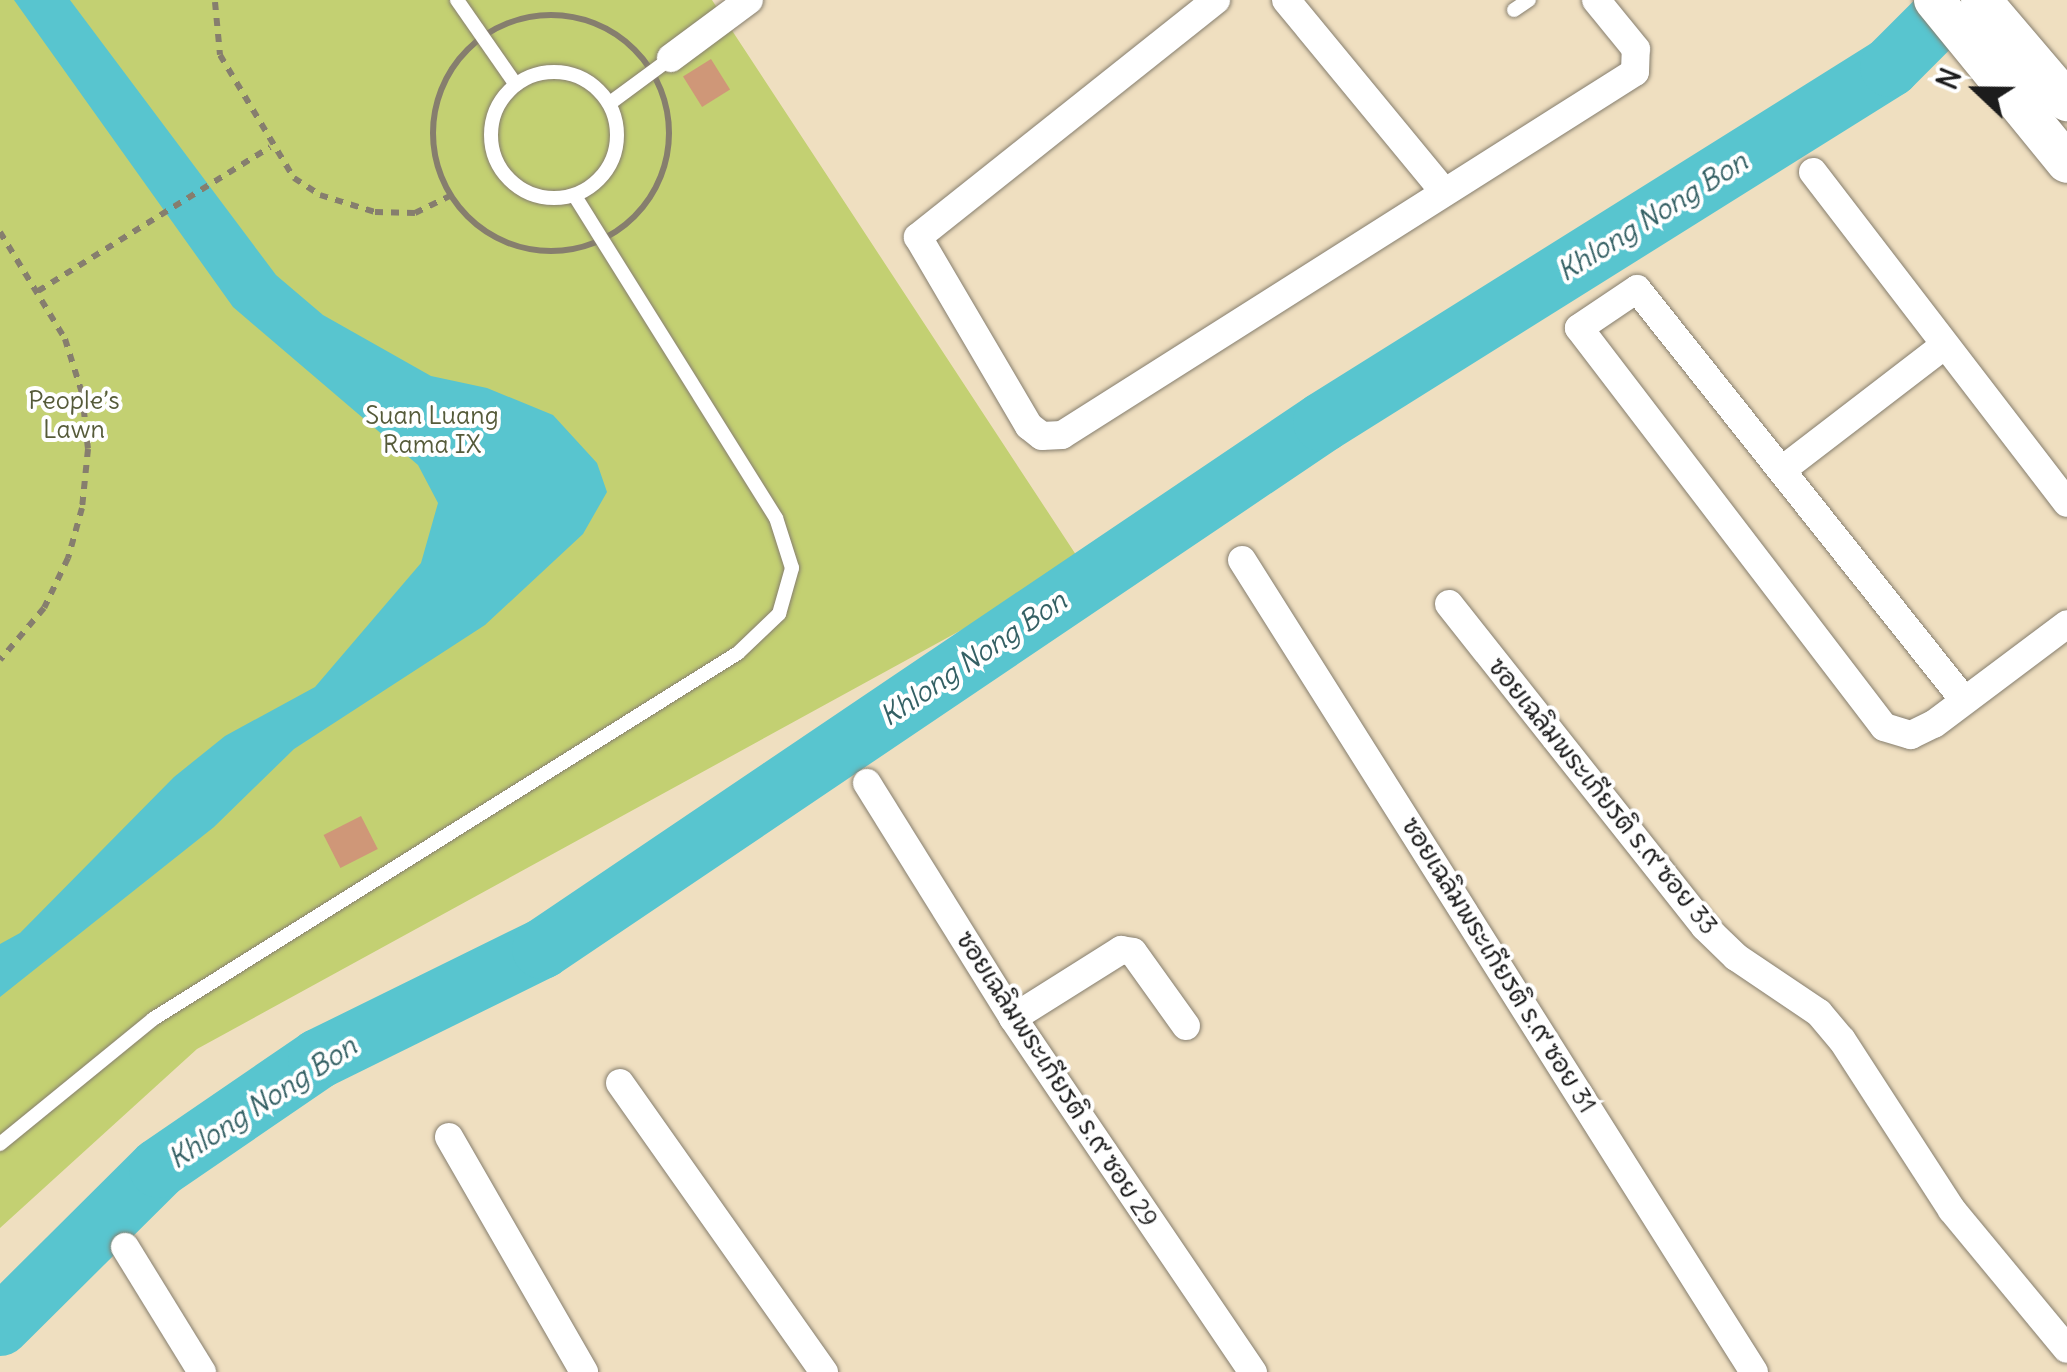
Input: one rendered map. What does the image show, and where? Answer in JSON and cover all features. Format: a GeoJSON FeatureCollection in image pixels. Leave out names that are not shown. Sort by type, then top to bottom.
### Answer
{"type":"FeatureCollection","features":[{"type":"Feature","properties":{"kind":"main road"},"geometry":{"type":"LineString","coordinates":[[1934,0],[1978,15],[2067,100]]}},
{"type":"Feature","properties":{"kind":"main road"},"geometry":{"type":"LineString","coordinates":[[1978,15],[2067,163]]}},
{"type":"Feature","properties":{"kind":"street"},"geometry":{"type":"LineString","coordinates":[[662,65],[749,0]]}},
{"type":"Feature","properties":{"kind":"street"},"geometry":{"type":"LineString","coordinates":[[1216,0],[918,237],[1029,426],[1042,436],[1062,435],[1635,72],[1636,49],[1596,0]]}},
{"type":"Feature","properties":{"kind":"street"},"geometry":{"type":"LineString","coordinates":[[1286,0],[1444,192]]}},
{"type":"Feature","properties":{"kind":"street"},"geometry":{"type":"LineString","coordinates":[[1812,172],[2067,503]]}},
{"type":"Feature","properties":{"kind":"street"},"geometry":{"type":"LineString","coordinates":[[1964,700],[1637,289],[1579,328],[1859,702],[1884,727],[1910,736],[1964,700],[2067,624]]}},
{"type":"Feature","properties":{"kind":"street"},"geometry":{"type":"LineString","coordinates":[[1782,470],[1946,345]]}},
{"type":"Feature","properties":{"kind":"street","name":"ซอยเฉลิมพระเกียรติ ร.๙ ซอย 31"},"geometry":{"type":"LineString","coordinates":[[1242,560],[1754,1372]]}},
{"type":"Feature","properties":{"kind":"street","name":"ซอยเฉลิมพระเกียรติ ร.๙ ซอย 33"},"geometry":{"type":"LineString","coordinates":[[1449,604],[1705,928],[1736,957],[1820,1013],[1842,1040],[1952,1210],[2067,1349]]}},
{"type":"Feature","properties":{"kind":"street","name":"ซอยเฉลิมพระเกียรติ ร.๙ ซอย 29"},"geometry":{"type":"LineString","coordinates":[[867,783],[1013,1018],[1253,1372]]}},
{"type":"Feature","properties":{"kind":"street"},"geometry":{"type":"LineString","coordinates":[[1013,1018],[1121,950],[1132,952],[1186,1026]]}},
{"type":"Feature","properties":{"kind":"street"},"geometry":{"type":"LineString","coordinates":[[620,1082],[824,1372]]}},
{"type":"Feature","properties":{"kind":"street"},"geometry":{"type":"LineString","coordinates":[[449,1136],[584,1372]]}},
{"type":"Feature","properties":{"kind":"street"},"geometry":{"type":"LineString","coordinates":[[124,1247],[202,1372]]}},
{"type":"Feature","properties":{"kind":"lane"},"geometry":{"type":"LineString","coordinates":[[458,0],[516,85]]}},
{"type":"Feature","properties":{"kind":"lane"},"geometry":{"type":"LineString","coordinates":[[1514,10],[1528,0]]}},
{"type":"Feature","properties":{"kind":"lane"},"geometry":{"type":"LineString","coordinates":[[610,104],[662,65]]}},
{"type":"Feature","properties":{"kind":"lane"},"geometry":{"type":"LineString","coordinates":[[567,72],[592,83],[610,104],[618,130],[614,158],[599,182],[575,196],[549,200],[525,193],[499,165],[491,129],[499,104],[516,85],[540,73],[567,72]]}},
{"type":"Feature","properties":{"kind":"lane"},"geometry":{"type":"LineString","coordinates":[[0,1144],[152,1019],[738,654],[779,614],[792,568],[776,518],[600,242],[575,196]]}},
{"type":"Feature","properties":{"kind":"path"},"geometry":{"type":"LineString","coordinates":[[215,2],[220,54],[270,147],[294,178],[320,195],[376,212],[415,213],[450,196]]}},
{"type":"Feature","properties":{"kind":"path"},"geometry":{"type":"LineString","coordinates":[[556,14],[594,22],[662,65],[668,149],[656,187],[633,219],[600,242],[533,251],[500,241],[450,196],[436,164],[436,110],[456,62],[482,36],[516,19],[556,14]]}},
{"type":"Feature","properties":{"kind":"path"},"geometry":{"type":"LineString","coordinates":[[38,291],[270,147]]}},
{"type":"Feature","properties":{"kind":"path"},"geometry":{"type":"LineString","coordinates":[[0,232],[66,339],[82,393],[88,449],[82,508],[44,608],[0,660]]}},
{"type":"Feature","properties":{"kind":"green space","name":"Suan Luang Rama IX"},"geometry":{"type":"Polygon","coordinates":[[[0,0],[712,0],[1082,564],[197,1049],[0,1228],[0,0]]]}},
{"type":"Feature","properties":{"kind":"water"},"geometry":{"type":"Polygon","coordinates":[[[14,0],[70,0],[276,275],[323,315],[431,376],[487,388],[553,415],[597,463],[607,492],[583,534],[485,625],[294,749],[214,827],[0,997],[0,944],[20,933],[174,777],[225,736],[315,687],[421,563],[438,503],[418,465],[233,307],[14,0]]]}},
{"type":"Feature","properties":{"kind":"building"},"geometry":{"type":"Polygon","coordinates":[[[711,59],[730,90],[702,107],[683,76],[711,59]]]}},
{"type":"Feature","properties":{"kind":"building"},"geometry":{"type":"Polygon","coordinates":[[[361,816],[378,849],[340,868],[324,835],[361,816]]]}},
{"type":"Feature","properties":{"kind":"waterway","name":"Khlong Nong Bon"},"geometry":{"type":"LineString","coordinates":[[0,1326],[159,1168],[318,1059],[542,949],[1323,422],[1890,67],[1957,0]]}},
{"type":"Feature","properties":{"kind":"park label","name":"People’s Lawn"},"geometry":{"type":"Point","coordinates":[74,416]}}]}
